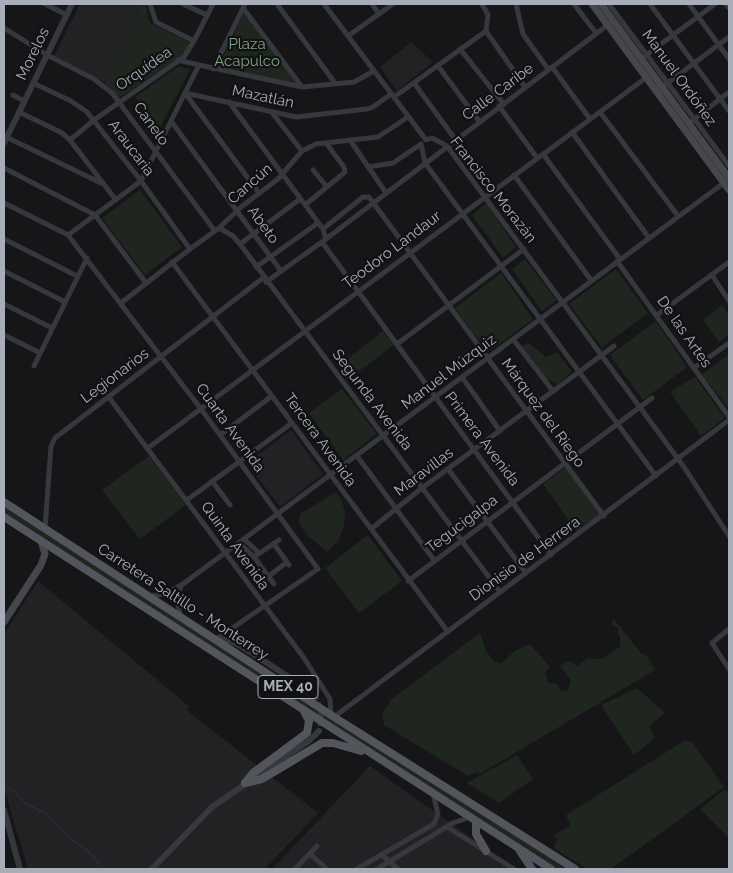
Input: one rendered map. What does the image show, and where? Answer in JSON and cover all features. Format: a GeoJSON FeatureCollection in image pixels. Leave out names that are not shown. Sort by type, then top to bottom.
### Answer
{"type":"FeatureCollection","features":[{"type":"Feature","properties":{"kind":"main road"},"geometry":{"type":"LineString","coordinates":[[592,4],[641,58],[650,75],[662,87],[689,123],[727,180],[729,190]]}},
{"type":"Feature","properties":{"kind":"main road"},"geometry":{"type":"LineString","coordinates":[[601,4],[611,23]]}},
{"type":"Feature","properties":{"kind":"main road","name":"Carretera Saltillo - Monterrey"},"geometry":{"type":"LineString","coordinates":[[4,502],[333,716],[575,869]]}},
{"type":"Feature","properties":{"kind":"main road","name":"Carretera Saltillo - Monterrey"},"geometry":{"type":"LineString","coordinates":[[4,517],[365,752],[550,869]]}},
{"type":"Feature","properties":{"kind":"main road"},"geometry":{"type":"LineString","coordinates":[[4,622],[44,560],[41,541]]}},
{"type":"Feature","properties":{"kind":"main road"},"geometry":{"type":"LineString","coordinates":[[245,784],[253,773],[307,733],[309,721],[302,710]]}},
{"type":"Feature","properties":{"kind":"main road"},"geometry":{"type":"LineString","coordinates":[[245,784],[262,779],[322,743],[337,744],[365,752]]}},
{"type":"Feature","properties":{"kind":"main road"},"geometry":{"type":"LineString","coordinates":[[473,819],[476,834],[486,852]]}},
{"type":"Feature","properties":{"kind":"main road"},"geometry":{"type":"LineString","coordinates":[[519,849],[532,869]]}},
{"type":"Feature","properties":{"kind":"street"},"geometry":{"type":"LineString","coordinates":[[45,4],[67,15]]}},
{"type":"Feature","properties":{"kind":"street","name":"Morelos"},"geometry":{"type":"LineString","coordinates":[[5,138],[72,4]]}},
{"type":"Feature","properties":{"kind":"street"},"geometry":{"type":"LineString","coordinates":[[150,4],[156,22],[194,41]]}},
{"type":"Feature","properties":{"kind":"street"},"geometry":{"type":"LineString","coordinates":[[184,4],[207,15]]}},
{"type":"Feature","properties":{"kind":"street","name":"Orquídea"},"geometry":{"type":"LineString","coordinates":[[70,140],[94,120],[184,57],[213,4]]}},
{"type":"Feature","properties":{"kind":"street"},"geometry":{"type":"LineString","coordinates":[[277,4],[334,83]]}},
{"type":"Feature","properties":{"kind":"street","name":"Francisco Morazán"},"geometry":{"type":"LineString","coordinates":[[324,4],[408,117],[423,142],[425,163],[656,476]]}},
{"type":"Feature","properties":{"kind":"street"},"geometry":{"type":"LineString","coordinates":[[372,4],[379,14]]}},
{"type":"Feature","properties":{"kind":"street"},"geometry":{"type":"LineString","coordinates":[[348,36],[393,4]]}},
{"type":"Feature","properties":{"kind":"street"},"geometry":{"type":"LineString","coordinates":[[482,4],[489,21],[486,31],[525,86]]}},
{"type":"Feature","properties":{"kind":"street"},"geometry":{"type":"LineString","coordinates":[[516,4],[524,34],[590,119]]}},
{"type":"Feature","properties":{"kind":"street"},"geometry":{"type":"LineString","coordinates":[[574,4],[596,33]]}},
{"type":"Feature","properties":{"kind":"street","name":"Manuel Ordóñez"},"geometry":{"type":"LineString","coordinates":[[609,4],[641,58],[662,87]]}},
{"type":"Feature","properties":{"kind":"street"},"geometry":{"type":"LineString","coordinates":[[650,4],[729,111]]}},
{"type":"Feature","properties":{"kind":"street"},"geometry":{"type":"LineString","coordinates":[[689,4],[729,59]]}},
{"type":"Feature","properties":{"kind":"street"},"geometry":{"type":"LineString","coordinates":[[641,58],[715,4]]}},
{"type":"Feature","properties":{"kind":"street"},"geometry":{"type":"LineString","coordinates":[[726,4],[729,8]]}},
{"type":"Feature","properties":{"kind":"street"},"geometry":{"type":"LineString","coordinates":[[212,69],[244,6],[302,87]]}},
{"type":"Feature","properties":{"kind":"street","name":"Calle Caribe"},"geometry":{"type":"LineString","coordinates":[[281,271],[324,241],[455,139],[611,23]]}},
{"type":"Feature","properties":{"kind":"street","name":"Canelo"},"geometry":{"type":"LineString","coordinates":[[4,28],[47,55],[100,83],[119,102],[217,230]]}},
{"type":"Feature","properties":{"kind":"street","name":"Mazatlán"},"geometry":{"type":"LineString","coordinates":[[185,93],[272,113],[304,117],[367,109],[414,83],[486,31]]}},
{"type":"Feature","properties":{"kind":"street"},"geometry":{"type":"LineString","coordinates":[[662,87],[729,37]]}},
{"type":"Feature","properties":{"kind":"street"},"geometry":{"type":"LineString","coordinates":[[460,49],[501,105],[536,158]]}},
{"type":"Feature","properties":{"kind":"street"},"geometry":{"type":"LineString","coordinates":[[178,60],[212,69],[302,87],[360,80],[374,71]]}},
{"type":"Feature","properties":{"kind":"street"},"geometry":{"type":"LineString","coordinates":[[4,203],[68,235],[141,182],[198,65]]}},
{"type":"Feature","properties":{"kind":"street"},"geometry":{"type":"LineString","coordinates":[[438,66],[479,121]]}},
{"type":"Feature","properties":{"kind":"street","name":"Teodoro Landaur"},"geometry":{"type":"LineString","coordinates":[[148,448],[650,75]]}},
{"type":"Feature","properties":{"kind":"street","name":"Araucaria"},"geometry":{"type":"LineString","coordinates":[[33,83],[78,106],[94,120],[190,249]]}},
{"type":"Feature","properties":{"kind":"street"},"geometry":{"type":"LineString","coordinates":[[414,83],[455,139]]}},
{"type":"Feature","properties":{"kind":"street"},"geometry":{"type":"LineString","coordinates":[[689,123],[729,92]]}},
{"type":"Feature","properties":{"kind":"street"},"geometry":{"type":"LineString","coordinates":[[185,93],[259,193]]}},
{"type":"Feature","properties":{"kind":"street"},"geometry":{"type":"LineString","coordinates":[[13,95],[24,101]]}},
{"type":"Feature","properties":{"kind":"street"},"geometry":{"type":"LineString","coordinates":[[229,102],[323,229]]}},
{"type":"Feature","properties":{"kind":"street"},"geometry":{"type":"LineString","coordinates":[[19,112],[62,133],[70,140],[116,200]]}},
{"type":"Feature","properties":{"kind":"street"},"geometry":{"type":"LineString","coordinates":[[600,112],[678,216]]}},
{"type":"Feature","properties":{"kind":"street"},"geometry":{"type":"LineString","coordinates":[[272,113],[302,151],[316,144],[378,137],[408,117]]}},
{"type":"Feature","properties":{"kind":"street","name":"Abeto"},"geometry":{"type":"LineString","coordinates":[[171,121],[281,271]]}},
{"type":"Feature","properties":{"kind":"street","name":"Manuel Ordóñez"},"geometry":{"type":"LineString","coordinates":[[689,123],[729,166]]}},
{"type":"Feature","properties":{"kind":"street"},"geometry":{"type":"LineString","coordinates":[[572,132],[649,238]]}},
{"type":"Feature","properties":{"kind":"street"},"geometry":{"type":"LineString","coordinates":[[5,138],[102,184]]}},
{"type":"Feature","properties":{"kind":"street","name":"Francisco Morazán"},"geometry":{"type":"LineString","coordinates":[[423,142],[432,138],[447,146],[562,302],[603,354],[678,459],[729,536]]}},
{"type":"Feature","properties":{"kind":"street"},"geometry":{"type":"LineString","coordinates":[[350,140],[386,193]]}},
{"type":"Feature","properties":{"kind":"street"},"geometry":{"type":"LineString","coordinates":[[368,168],[393,163],[423,142]]}},
{"type":"Feature","properties":{"kind":"street"},"geometry":{"type":"LineString","coordinates":[[305,205],[345,172],[344,167],[326,143]]}},
{"type":"Feature","properties":{"kind":"street","name":"Cancún"},"geometry":{"type":"LineString","coordinates":[[121,303],[172,262],[217,230],[282,174],[302,151]]}},
{"type":"Feature","properties":{"kind":"street","name":"De las Artes"},"geometry":{"type":"LineString","coordinates":[[542,154],[658,315],[729,419]]}},
{"type":"Feature","properties":{"kind":"street"},"geometry":{"type":"LineString","coordinates":[[4,168],[95,215],[146,283]]}},
{"type":"Feature","properties":{"kind":"street"},"geometry":{"type":"LineString","coordinates":[[313,170],[327,187]]}},
{"type":"Feature","properties":{"kind":"street"},"geometry":{"type":"LineString","coordinates":[[514,175],[591,280]]}},
{"type":"Feature","properties":{"kind":"street","name":"Manuel Múzquiz"},"geometry":{"type":"LineString","coordinates":[[150,596],[166,594],[183,584],[727,180]]}},
{"type":"Feature","properties":{"kind":"street","name":"Márquez del Riego"},"geometry":{"type":"LineString","coordinates":[[323,229],[365,196],[373,203],[604,516]]}},
{"type":"Feature","properties":{"kind":"street"},"geometry":{"type":"LineString","coordinates":[[240,244],[300,199]]}},
{"type":"Feature","properties":{"kind":"street"},"geometry":{"type":"LineString","coordinates":[[256,267],[318,223]]}},
{"type":"Feature","properties":{"kind":"street","name":"Primera Avenida"},"geometry":{"type":"LineString","coordinates":[[323,229],[324,241],[358,292],[551,555]]}},
{"type":"Feature","properties":{"kind":"street","name":"Segunda Avenida"},"geometry":{"type":"LineString","coordinates":[[217,230],[233,236],[240,244],[265,280],[500,592]]}},
{"type":"Feature","properties":{"kind":"street","name":"Cuarta Avenida"},"geometry":{"type":"LineString","coordinates":[[68,235],[201,408],[318,569],[263,605]]}},
{"type":"Feature","properties":{"kind":"street"},"geometry":{"type":"LineString","coordinates":[[4,239],[77,276]]}},
{"type":"Feature","properties":{"kind":"street"},"geometry":{"type":"LineString","coordinates":[[397,344],[524,250]]}},
{"type":"Feature","properties":{"kind":"street"},"geometry":{"type":"LineString","coordinates":[[34,366],[87,258]]}},
{"type":"Feature","properties":{"kind":"street","name":"Tercera Avenida"},"geometry":{"type":"LineString","coordinates":[[172,262],[408,581],[448,632]]}},
{"type":"Feature","properties":{"kind":"street"},"geometry":{"type":"LineString","coordinates":[[658,315],[729,262]]}},
{"type":"Feature","properties":{"kind":"street"},"geometry":{"type":"LineString","coordinates":[[4,271],[65,302]]}},
{"type":"Feature","properties":{"kind":"street","name":"Legionarios"},"geometry":{"type":"LineString","coordinates":[[45,528],[52,442],[108,396],[213,317],[265,280],[281,271]]}},
{"type":"Feature","properties":{"kind":"street"},"geometry":{"type":"LineString","coordinates":[[712,275],[729,301]]}},
{"type":"Feature","properties":{"kind":"street"},"geometry":{"type":"LineString","coordinates":[[4,304],[52,328]]}},
{"type":"Feature","properties":{"kind":"street"},"geometry":{"type":"LineString","coordinates":[[4,335],[40,354]]}},
{"type":"Feature","properties":{"kind":"street"},"geometry":{"type":"LineString","coordinates":[[513,339],[553,391]]}},
{"type":"Feature","properties":{"kind":"street"},"geometry":{"type":"LineString","coordinates":[[694,368],[729,343]]}},
{"type":"Feature","properties":{"kind":"street","name":"Maravillas"},"geometry":{"type":"LineString","coordinates":[[371,529],[422,488],[614,346]]}},
{"type":"Feature","properties":{"kind":"street"},"geometry":{"type":"LineString","coordinates":[[462,377],[500,431]]}},
{"type":"Feature","properties":{"kind":"street","name":"Quinta Avenida"},"geometry":{"type":"LineString","coordinates":[[108,396],[304,658],[327,692],[333,716]]}},
{"type":"Feature","properties":{"kind":"street"},"geometry":{"type":"LineString","coordinates":[[220,435],[272,396]]}},
{"type":"Feature","properties":{"kind":"street","name":"Tegucigalpa"},"geometry":{"type":"LineString","coordinates":[[408,581],[652,398]]}},
{"type":"Feature","properties":{"kind":"street","name":"Dionisio de Herrera"},"geometry":{"type":"LineString","coordinates":[[333,716],[604,516],[729,419]]}},
{"type":"Feature","properties":{"kind":"street"},"geometry":{"type":"LineString","coordinates":[[187,500],[292,423]]}},
{"type":"Feature","properties":{"kind":"street"},"geometry":{"type":"LineString","coordinates":[[357,456],[434,560]]}},
{"type":"Feature","properties":{"kind":"street"},"geometry":{"type":"LineString","coordinates":[[448,469],[526,573]]}},
{"type":"Feature","properties":{"kind":"street"},"geometry":{"type":"LineString","coordinates":[[212,481],[230,505]]}},
{"type":"Feature","properties":{"kind":"street"},"geometry":{"type":"LineString","coordinates":[[257,555],[279,540]]}},
{"type":"Feature","properties":{"kind":"street"},"geometry":{"type":"LineString","coordinates":[[242,541],[257,555],[274,584]]}},
{"type":"Feature","properties":{"kind":"street"},"geometry":{"type":"LineString","coordinates":[[269,576],[288,563],[274,544]]}},
{"type":"Feature","properties":{"kind":"street"},"geometry":{"type":"LineString","coordinates":[[181,617],[176,597],[183,584]]}},
{"type":"Feature","properties":{"kind":"street"},"geometry":{"type":"LineString","coordinates":[[215,638],[263,605]]}},
{"type":"Feature","properties":{"kind":"street"},"geometry":{"type":"LineString","coordinates":[[729,629],[712,643],[729,669]]}},
{"type":"Feature","properties":{"kind":"street"},"geometry":{"type":"LineString","coordinates":[[215,638],[241,646],[307,689]]}},
{"type":"Feature","properties":{"kind":"street"},"geometry":{"type":"LineString","coordinates":[[152,869],[212,807],[310,740],[319,731]]}},
{"type":"Feature","properties":{"kind":"street"},"geometry":{"type":"LineString","coordinates":[[357,869],[434,824],[438,814],[433,794]]}},
{"type":"Feature","properties":{"kind":"street"},"geometry":{"type":"LineString","coordinates":[[4,810],[20,869]]}},
{"type":"Feature","properties":{"kind":"street"},"geometry":{"type":"LineString","coordinates":[[377,869],[447,827],[473,819]]}},
{"type":"Feature","properties":{"kind":"street"},"geometry":{"type":"LineString","coordinates":[[447,827],[514,869]]}},
{"type":"Feature","properties":{"kind":"street"},"geometry":{"type":"LineString","coordinates":[[296,869],[317,846]]}},
{"type":"Feature","properties":{"kind":"street"},"geometry":{"type":"LineString","coordinates":[[310,854],[327,869]]}},
{"type":"Feature","properties":{"kind":"street"},"geometry":{"type":"LineString","coordinates":[[382,855],[398,869]]}},
{"type":"Feature","properties":{"kind":"shaded area"},"geometry":{"type":"Polygon","coordinates":[[[80,4],[130,4],[140,9],[104,82],[54,56],[80,4]]]}},
{"type":"Feature","properties":{"kind":"shaded area"},"geometry":{"type":"Polygon","coordinates":[[[411,42],[433,62],[397,91],[380,67],[411,42]]]}},
{"type":"Feature","properties":{"kind":"shaded area"},"geometry":{"type":"Polygon","coordinates":[[[291,430],[323,474],[280,507],[247,463],[291,430]]]}},
{"type":"Feature","properties":{"kind":"shaded area"},"geometry":{"type":"Polygon","coordinates":[[[38,581],[190,707],[187,710],[190,713],[318,813],[265,869],[28,869],[4,788],[4,634],[38,581]]]}},
{"type":"Feature","properties":{"kind":"shaded area"},"geometry":{"type":"Polygon","coordinates":[[[370,766],[516,869],[272,869],[370,766]]]}},
{"type":"Feature","properties":{"kind":"green space"},"geometry":{"type":"Polygon","coordinates":[[[130,4],[145,4],[150,23],[191,43],[183,55],[119,98],[104,82],[140,9],[130,4]]]}},
{"type":"Feature","properties":{"kind":"green space","name":"Plaza Acapulco"},"geometry":{"type":"Polygon","coordinates":[[[244,13],[296,83],[217,68],[244,13]]]}},
{"type":"Feature","properties":{"kind":"green space"},"geometry":{"type":"Polygon","coordinates":[[[179,66],[190,69],[159,130],[135,97],[179,66]]]}},
{"type":"Feature","properties":{"kind":"green space"},"geometry":{"type":"Polygon","coordinates":[[[140,190],[182,247],[145,275],[102,218],[140,190]]]}},
{"type":"Feature","properties":{"kind":"green space"},"geometry":{"type":"Polygon","coordinates":[[[486,203],[516,247],[503,258],[472,215],[486,203]]]}},
{"type":"Feature","properties":{"kind":"green space"},"geometry":{"type":"Polygon","coordinates":[[[525,259],[556,300],[542,311],[512,269],[525,259]]]}},
{"type":"Feature","properties":{"kind":"green space"},"geometry":{"type":"Polygon","coordinates":[[[616,269],[648,313],[602,347],[569,304],[616,269]]]}},
{"type":"Feature","properties":{"kind":"green space"},"geometry":{"type":"Polygon","coordinates":[[[501,273],[533,319],[490,351],[472,332],[455,308],[501,273]]]}},
{"type":"Feature","properties":{"kind":"green space"},"geometry":{"type":"Polygon","coordinates":[[[722,305],[729,315],[729,334],[719,342],[703,320],[722,305]]]}},
{"type":"Feature","properties":{"kind":"green space"},"geometry":{"type":"Polygon","coordinates":[[[656,321],[687,367],[643,400],[610,355],[656,321]]]}},
{"type":"Feature","properties":{"kind":"green space"},"geometry":{"type":"Polygon","coordinates":[[[383,331],[394,345],[347,380],[338,367],[383,331]]]}},
{"type":"Feature","properties":{"kind":"green space"},"geometry":{"type":"Polygon","coordinates":[[[529,343],[546,357],[557,352],[572,372],[557,384],[546,378],[521,346],[529,343]]]}},
{"type":"Feature","properties":{"kind":"green space"},"geometry":{"type":"Polygon","coordinates":[[[729,354],[729,408],[701,375],[729,354]]]}},
{"type":"Feature","properties":{"kind":"green space"},"geometry":{"type":"Polygon","coordinates":[[[695,377],[725,418],[701,436],[670,392],[695,377]]]}},
{"type":"Feature","properties":{"kind":"green space"},"geometry":{"type":"Polygon","coordinates":[[[342,389],[377,434],[343,460],[309,413],[342,389]]]}},
{"type":"Feature","properties":{"kind":"green space"},"geometry":{"type":"Polygon","coordinates":[[[149,456],[186,505],[140,539],[102,490],[149,456]]]}},
{"type":"Feature","properties":{"kind":"green space"},"geometry":{"type":"Polygon","coordinates":[[[566,467],[601,516],[578,533],[543,484],[566,467]]]}},
{"type":"Feature","properties":{"kind":"green space"},"geometry":{"type":"Polygon","coordinates":[[[336,492],[342,501],[345,514],[344,526],[338,541],[327,552],[308,536],[299,522],[300,514],[336,492]]]}},
{"type":"Feature","properties":{"kind":"green space"},"geometry":{"type":"Polygon","coordinates":[[[4,505],[293,695],[567,869],[557,869],[4,513],[4,505]]]}},
{"type":"Feature","properties":{"kind":"green space"},"geometry":{"type":"Polygon","coordinates":[[[368,535],[402,581],[359,613],[325,568],[368,535]]]}},
{"type":"Feature","properties":{"kind":"green space"},"geometry":{"type":"Polygon","coordinates":[[[613,618],[641,653],[648,657],[655,670],[478,775],[479,771],[468,776],[384,725],[382,713],[392,699],[480,633],[486,651],[494,661],[500,664],[515,651],[530,644],[550,667],[545,674],[549,683],[557,684],[561,691],[568,690],[571,680],[560,666],[569,661],[577,666],[587,658],[601,659],[618,648],[620,649],[620,635],[617,633],[619,629],[612,624],[613,618]]]}},
{"type":"Feature","properties":{"kind":"green space"},"geometry":{"type":"Polygon","coordinates":[[[637,688],[665,713],[649,726],[655,738],[634,755],[601,705],[637,688]]]}},
{"type":"Feature","properties":{"kind":"green space"},"geometry":{"type":"Polygon","coordinates":[[[684,741],[692,742],[724,787],[611,869],[587,869],[554,848],[557,839],[553,836],[570,825],[566,815],[684,741]]]}},
{"type":"Feature","properties":{"kind":"green space"},"geometry":{"type":"Polygon","coordinates":[[[517,755],[533,779],[499,803],[467,783],[517,755]]]}},
{"type":"Feature","properties":{"kind":"green space"},"geometry":{"type":"Polygon","coordinates":[[[725,789],[729,795],[729,838],[700,809],[725,789]]]}},
{"type":"Feature","properties":{"kind":"waterway"},"geometry":{"type":"LineString","coordinates":[[6,786],[15,792],[26,804],[47,814],[70,839],[88,851],[104,869]]}},
{"type":"Feature","properties":{"kind":"tunnel"},"geometry":{"type":"LineString","coordinates":[[307,689],[315,697],[320,708],[322,719],[319,731]]}}]}
